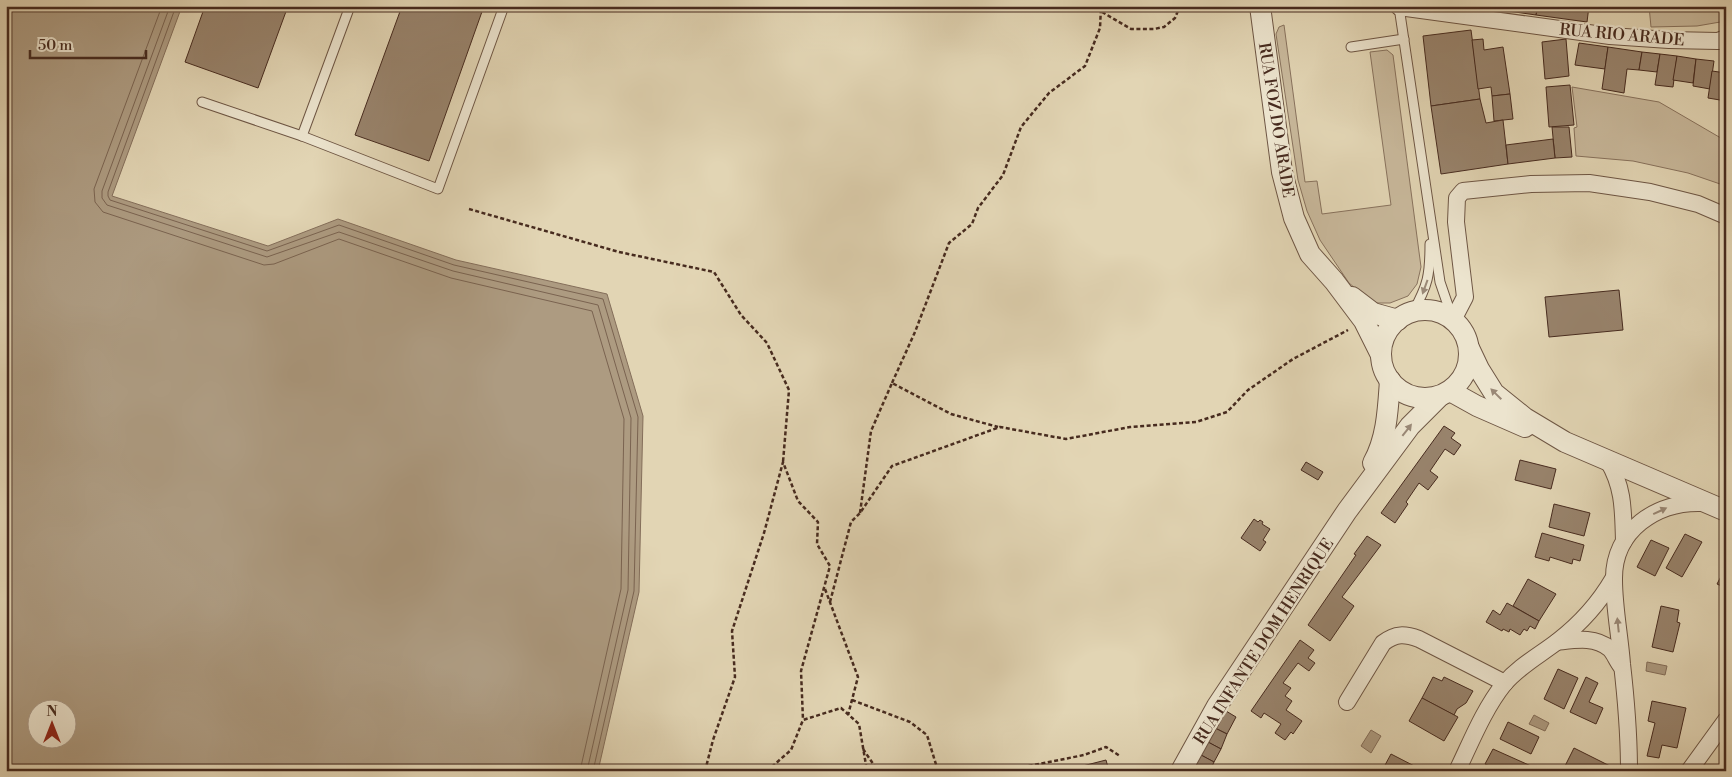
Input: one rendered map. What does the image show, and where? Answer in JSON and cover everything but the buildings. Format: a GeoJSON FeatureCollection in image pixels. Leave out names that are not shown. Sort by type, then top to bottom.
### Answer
{"type":"FeatureCollection","features":[{"type":"Feature","properties":{"kind":"street","name":"RUA FOZ DO ARADE"},"geometry":{"type":"LineString","coordinates":[[1260,6],[1282,172],[1292,209],[1310,254],[1334,281],[1364,322],[1381,355],[1383,367],[1390,380],[1388,415],[1381,449],[1348,512]]}},
{"type":"Feature","properties":{"kind":"street","name":"RUA RIO ARADE"},"geometry":{"type":"LineString","coordinates":[[1400,7],[1610,36],[1718,41],[1726,38]]}},
{"type":"Feature","properties":{"kind":"street"},"geometry":{"type":"LineString","coordinates":[[1565,442],[1525,418],[1494,393],[1479,369],[1465,334],[1453,320],[1465,297],[1456,222],[1457,198],[1463,191],[1531,184],[1589,183],[1650,192],[1698,204],[1726,216]]}},
{"type":"Feature","properties":{"kind":"street","name":"RUA FOZ DO ARADE"},"geometry":{"type":"LineString","coordinates":[[1334,281],[1373,313],[1405,316],[1432,311],[1453,320]]}},
{"type":"Feature","properties":{"kind":"street"},"geometry":{"type":"LineString","coordinates":[[1381,355],[1385,336],[1405,316]]}},
{"type":"Feature","properties":{"kind":"street"},"geometry":{"type":"LineString","coordinates":[[1348,512],[1410,426],[1445,393],[1459,383],[1466,370],[1469,348]]}},
{"type":"Feature","properties":{"kind":"street"},"geometry":{"type":"LineString","coordinates":[[1390,380],[1403,392],[1412,396],[1426,398],[1445,393],[1726,511]]}},
{"type":"Feature","properties":{"kind":"street"},"geometry":{"type":"LineString","coordinates":[[1608,461],[1616,475],[1620,489],[1624,541]]}},
{"type":"Feature","properties":{"kind":"street"},"geometry":{"type":"LineString","coordinates":[[1629,771],[1623,670],[1614,579],[1617,559],[1624,541],[1639,522],[1671,505],[1692,502],[1706,503]]}},
{"type":"Feature","properties":{"kind":"street","name":"RUA INFANTE DOM HENRIQUE"},"geometry":{"type":"LineString","coordinates":[[1181,771],[1217,706],[1348,512]]}},
{"type":"Feature","properties":{"kind":"street"},"geometry":{"type":"LineString","coordinates":[[1457,771],[1490,705],[1505,683],[1534,657],[1557,642],[1582,621],[1602,598],[1614,579]]}},
{"type":"Feature","properties":{"kind":"street"},"geometry":{"type":"LineString","coordinates":[[1347,702],[1383,643],[1391,637],[1404,634],[1419,638],[1505,683]]}},
{"type":"Feature","properties":{"kind":"street"},"geometry":{"type":"LineString","coordinates":[[1557,642],[1578,639],[1594,641],[1610,650],[1623,670]]}},
{"type":"Feature","properties":{"kind":"street"},"geometry":{"type":"LineString","coordinates":[[1689,771],[1726,720]]}},
{"type":"Feature","properties":{"kind":"lane"},"geometry":{"type":"LineString","coordinates":[[302,136],[350,6]]}},
{"type":"Feature","properties":{"kind":"lane"},"geometry":{"type":"LineString","coordinates":[[202,102],[302,136],[438,189],[504,6]]}},
{"type":"Feature","properties":{"kind":"lane"},"geometry":{"type":"LineString","coordinates":[[1400,7],[1430,224],[1440,282],[1453,320]]}},
{"type":"Feature","properties":{"kind":"lane"},"geometry":{"type":"LineString","coordinates":[[1351,47],[1404,38]]}},
{"type":"Feature","properties":{"kind":"lane"},"geometry":{"type":"LineString","coordinates":[[1405,316],[1424,293],[1429,276],[1430,224]]}},
{"type":"Feature","properties":{"kind":"path"},"geometry":{"type":"LineString","coordinates":[[860,513],[871,431],[915,332],[949,243],[972,224],[978,208],[1003,175],[1021,127],[1049,93],[1085,66],[1100,28],[1101,6]]}},
{"type":"Feature","properties":{"kind":"path"},"geometry":{"type":"LineString","coordinates":[[1102,12],[1131,29],[1154,29],[1164,27],[1175,18],[1180,6]]}},
{"type":"Feature","properties":{"kind":"path"},"geometry":{"type":"LineString","coordinates":[[469,209],[619,252],[714,272],[741,315],[767,342],[789,390],[784,462],[764,533],[732,630],[735,676],[713,740],[705,771]]}},
{"type":"Feature","properties":{"kind":"path"},"geometry":{"type":"LineString","coordinates":[[892,383],[951,414],[1000,427],[1066,439],[1130,428],[1196,422],[1227,412],[1248,390],[1293,359],[1364,322]]}},
{"type":"Feature","properties":{"kind":"path"},"geometry":{"type":"LineString","coordinates":[[830,602],[851,522],[860,513],[892,466],[1000,427]]}},
{"type":"Feature","properties":{"kind":"path"},"geometry":{"type":"LineString","coordinates":[[767,771],[791,750],[803,720],[801,671],[830,566],[816,544],[818,522],[798,501],[784,462]]}},
{"type":"Feature","properties":{"kind":"path"},"geometry":{"type":"LineString","coordinates":[[824,587],[858,676],[848,714]]}},
{"type":"Feature","properties":{"kind":"path"},"geometry":{"type":"LineString","coordinates":[[852,700],[910,722],[927,735],[938,771]]}},
{"type":"Feature","properties":{"kind":"path"},"geometry":{"type":"LineString","coordinates":[[803,720],[841,708],[859,724],[867,771]]}},
{"type":"Feature","properties":{"kind":"path"},"geometry":{"type":"LineString","coordinates":[[990,771],[1019,768],[1084,755],[1106,747],[1120,756]]}},
{"type":"Feature","properties":{"kind":"path"},"geometry":{"type":"LineString","coordinates":[[863,749],[878,771]]}},
{"type":"Feature","properties":{"kind":"shaded area"},"geometry":{"type":"Polygon","coordinates":[[[1649,6],[1726,6],[1726,21],[1697,26],[1651,27],[1649,6]]]}},
{"type":"Feature","properties":{"kind":"shaded area"},"geometry":{"type":"Polygon","coordinates":[[[1284,25],[1305,182],[1317,181],[1322,214],[1391,205],[1370,52],[1387,50],[1393,55],[1421,267],[1417,284],[1408,296],[1390,303],[1377,303],[1361,293],[1349,283],[1320,240],[1307,211],[1298,180],[1276,34],[1279,27],[1284,25]]]}},
{"type":"Feature","properties":{"kind":"shaded area"},"geometry":{"type":"Polygon","coordinates":[[[1572,87],[1659,102],[1726,141],[1726,186],[1688,173],[1633,161],[1576,156],[1574,128],[1577,127],[1572,87]]]}},
{"type":"Feature","properties":{"kind":"water"},"geometry":{"type":"Polygon","coordinates":[[[6,6],[182,6],[112,196],[268,246],[338,219],[456,260],[607,294],[643,416],[639,592],[598,771],[6,771],[6,6]]]}},
{"type":"Feature","properties":{"kind":"water"},"geometry":{"type":"Polygon","coordinates":[[[1647,662],[1667,666],[1665,675],[1646,671],[1647,662]]]}},
{"type":"Feature","properties":{"kind":"water"},"geometry":{"type":"Polygon","coordinates":[[[1534,715],[1549,723],[1545,731],[1529,724],[1534,715]]]}},
{"type":"Feature","properties":{"kind":"water"},"geometry":{"type":"Polygon","coordinates":[[[1371,730],[1381,736],[1371,753],[1361,746],[1371,730]]]}}]}
